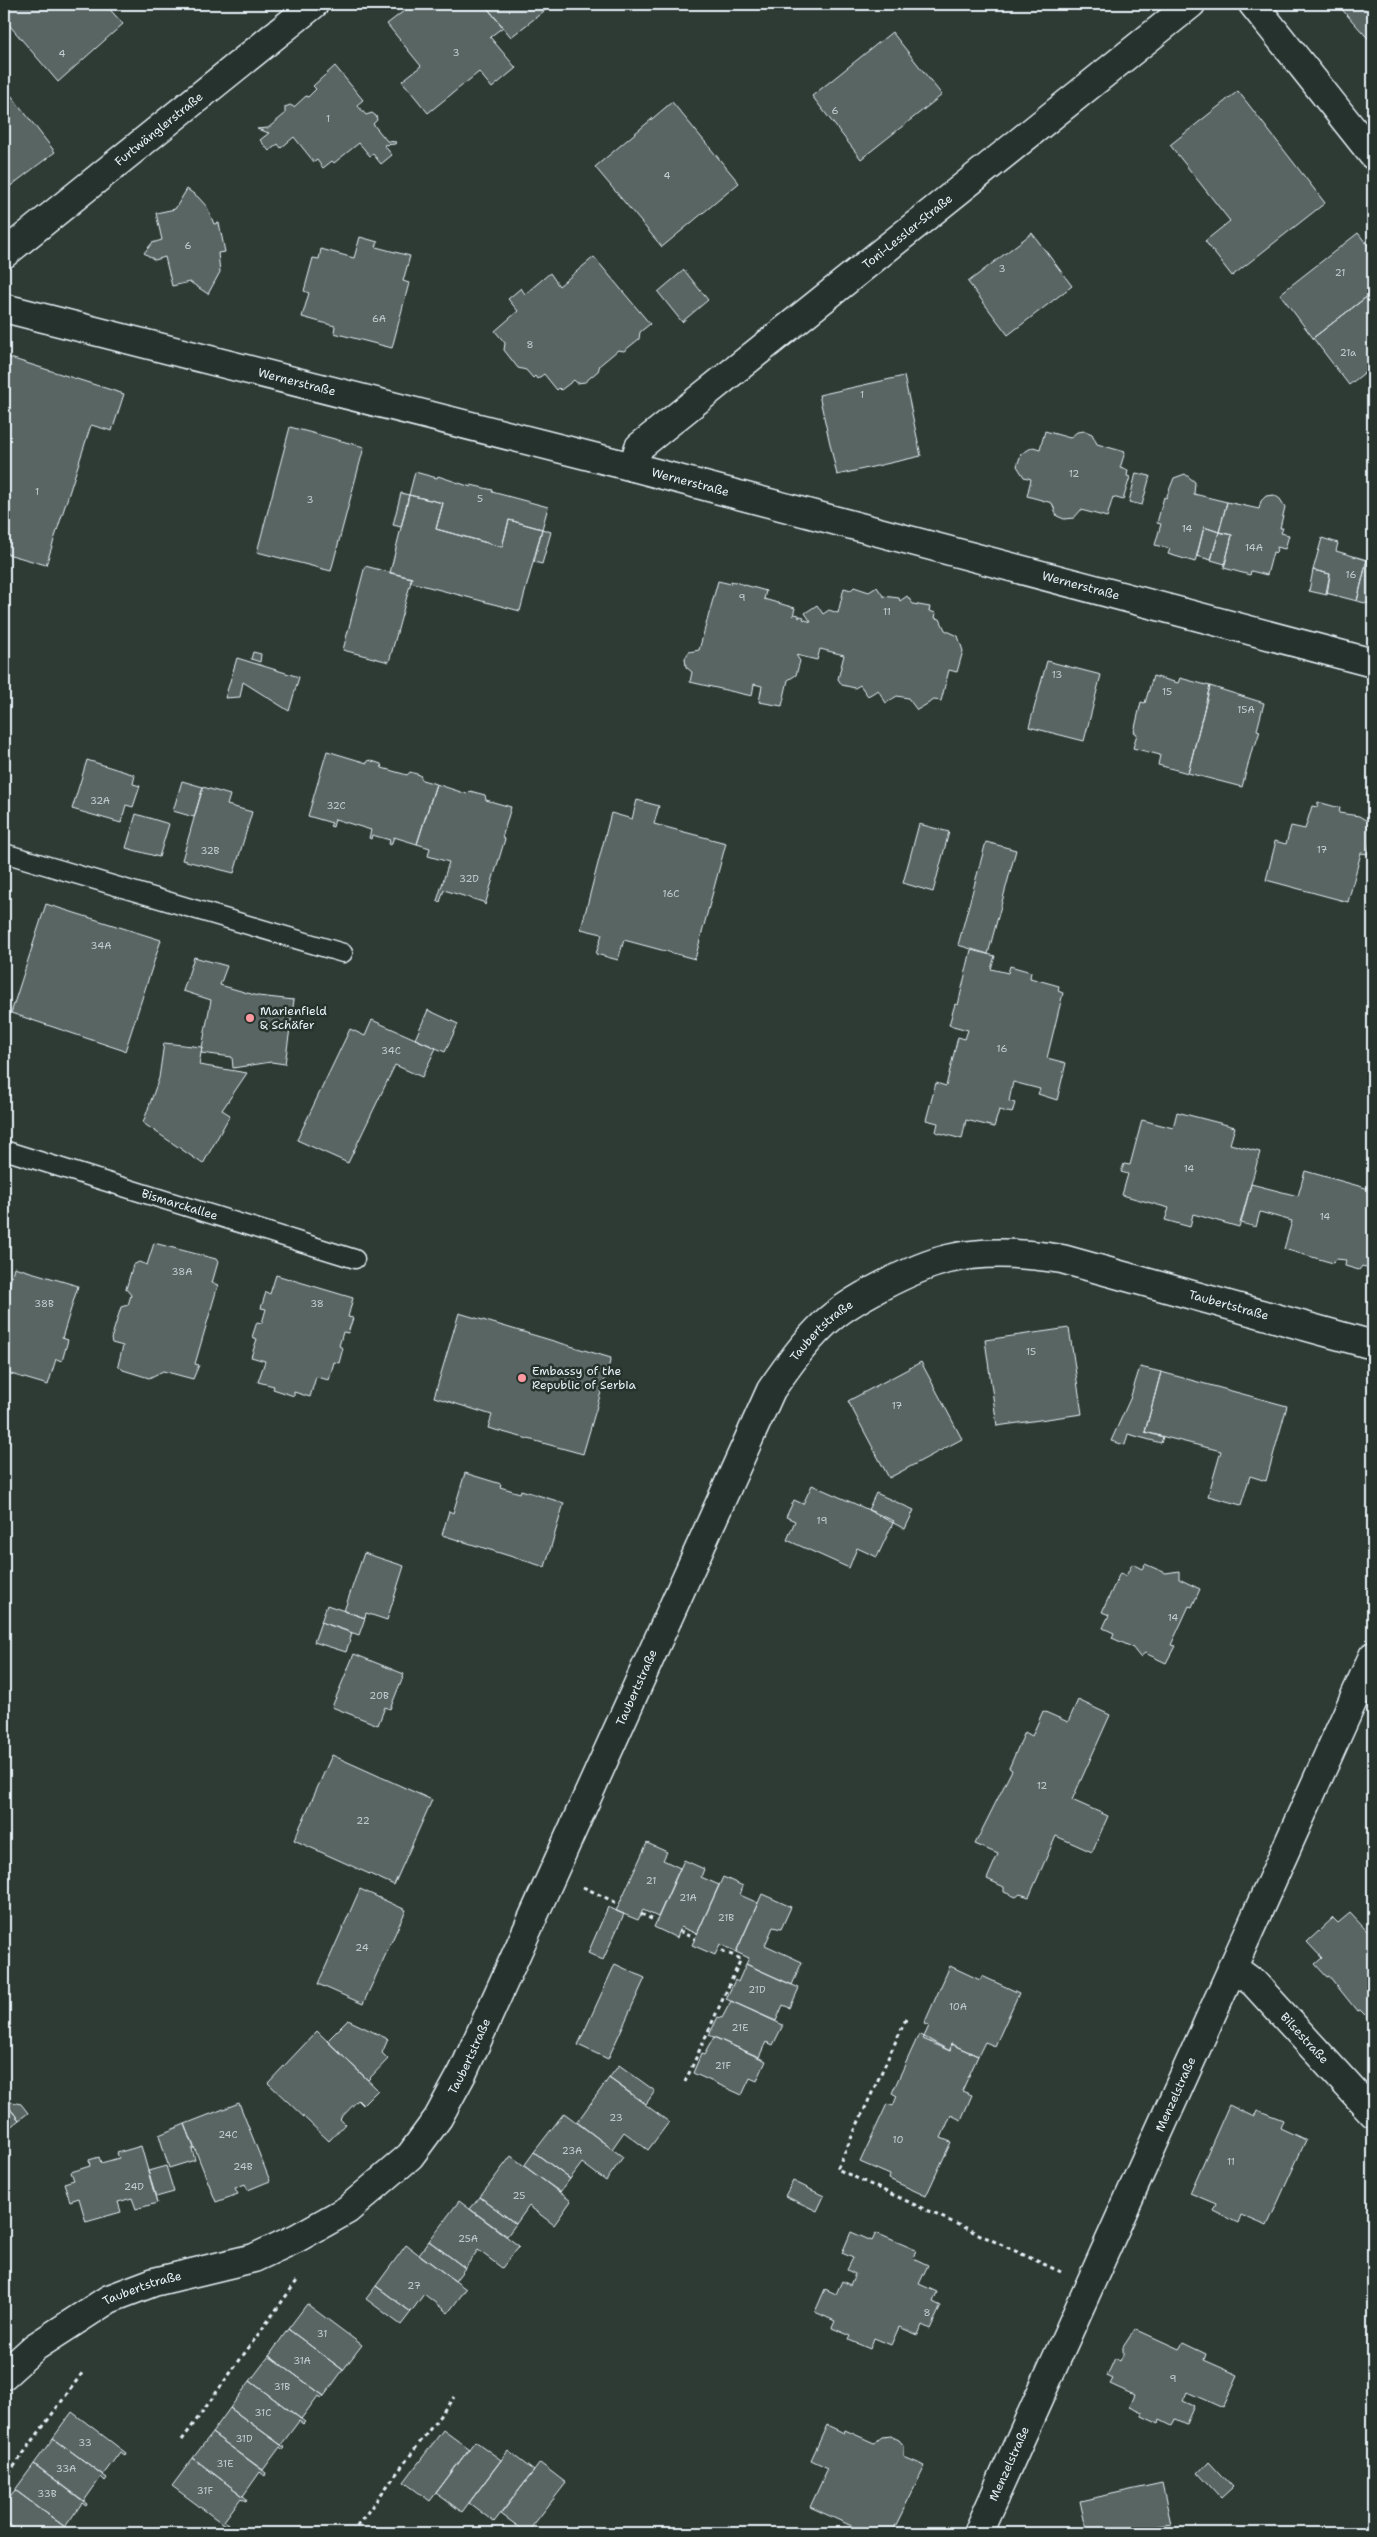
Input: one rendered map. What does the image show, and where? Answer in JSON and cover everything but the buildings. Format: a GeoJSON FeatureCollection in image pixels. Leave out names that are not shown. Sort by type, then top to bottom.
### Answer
{"type":"FeatureCollection","features":[{"type":"Feature","properties":{"kind":"street","name":"Furtwänglerstraße"},"geometry":{"type":"LineString","coordinates":[[4,254],[314,4]]}},
{"type":"Feature","properties":{"kind":"street","name":"Toni-Lessler-Straße"},"geometry":{"type":"LineString","coordinates":[[633,467],[639,447],[1191,4]]}},
{"type":"Feature","properties":{"kind":"street"},"geometry":{"type":"LineString","coordinates":[[1253,4],[1373,155]]}},
{"type":"Feature","properties":{"kind":"street","name":"Wernerstraße"},"geometry":{"type":"LineString","coordinates":[[4,308],[633,467],[1373,663]]}},
{"type":"Feature","properties":{"kind":"street","name":"Taubertstraße"},"geometry":{"type":"LineString","coordinates":[[4,2375],[35,2347],[109,2299],[154,2282],[254,2258],[297,2238],[347,2210],[410,2156],[438,2118],[463,2072],[771,1390],[798,1352],[824,1324],[856,1300],[890,1282],[947,1259],[988,1254],[1028,1254],[1062,1259],[1373,1345]]}},
{"type":"Feature","properties":{"kind":"street","name":"Menzelstraße"},"geometry":{"type":"LineString","coordinates":[[978,2533],[1373,1656]]}},
{"type":"Feature","properties":{"kind":"street","name":"Bilsestraße"},"geometry":{"type":"LineString","coordinates":[[1232,1967],[1254,1983],[1373,2114]]}},
{"type":"Feature","properties":{"kind":"lane"},"geometry":{"type":"LineString","coordinates":[[4,853],[343,953]]}},
{"type":"Feature","properties":{"kind":"lane","name":"Bismarckallee"},"geometry":{"type":"LineString","coordinates":[[4,1150],[355,1259]]}},
{"type":"Feature","properties":{"kind":"path"},"geometry":{"type":"LineString","coordinates":[[580,1886],[619,1904]]}},
{"type":"Feature","properties":{"kind":"path"},"geometry":{"type":"LineString","coordinates":[[641,1914],[656,1921]]}},
{"type":"Feature","properties":{"kind":"path"},"geometry":{"type":"LineString","coordinates":[[679,1931],[695,1939]]}},
{"type":"Feature","properties":{"kind":"path"},"geometry":{"type":"LineString","coordinates":[[685,2082],[741,1959],[718,1949]]}},
{"type":"Feature","properties":{"kind":"path"},"geometry":{"type":"LineString","coordinates":[[906,2019],[837,2169],[1066,2275]]}},
{"type":"Feature","properties":{"kind":"path"},"geometry":{"type":"LineString","coordinates":[[182,2440],[299,2278]]}},
{"type":"Feature","properties":{"kind":"path"},"geometry":{"type":"LineString","coordinates":[[4,2480],[83,2372]]}},
{"type":"Feature","properties":{"kind":"path"},"geometry":{"type":"LineString","coordinates":[[352,2533],[454,2397]]}},
{"type":"Feature","properties":{"kind":"place","name":"Marienfield & Schäfer"},"geometry":{"type":"Point","coordinates":[250,1018]}},
{"type":"Feature","properties":{"kind":"place","name":"Embassy of the Republic of Serbia"},"geometry":{"type":"Point","coordinates":[522,1378]}}]}
